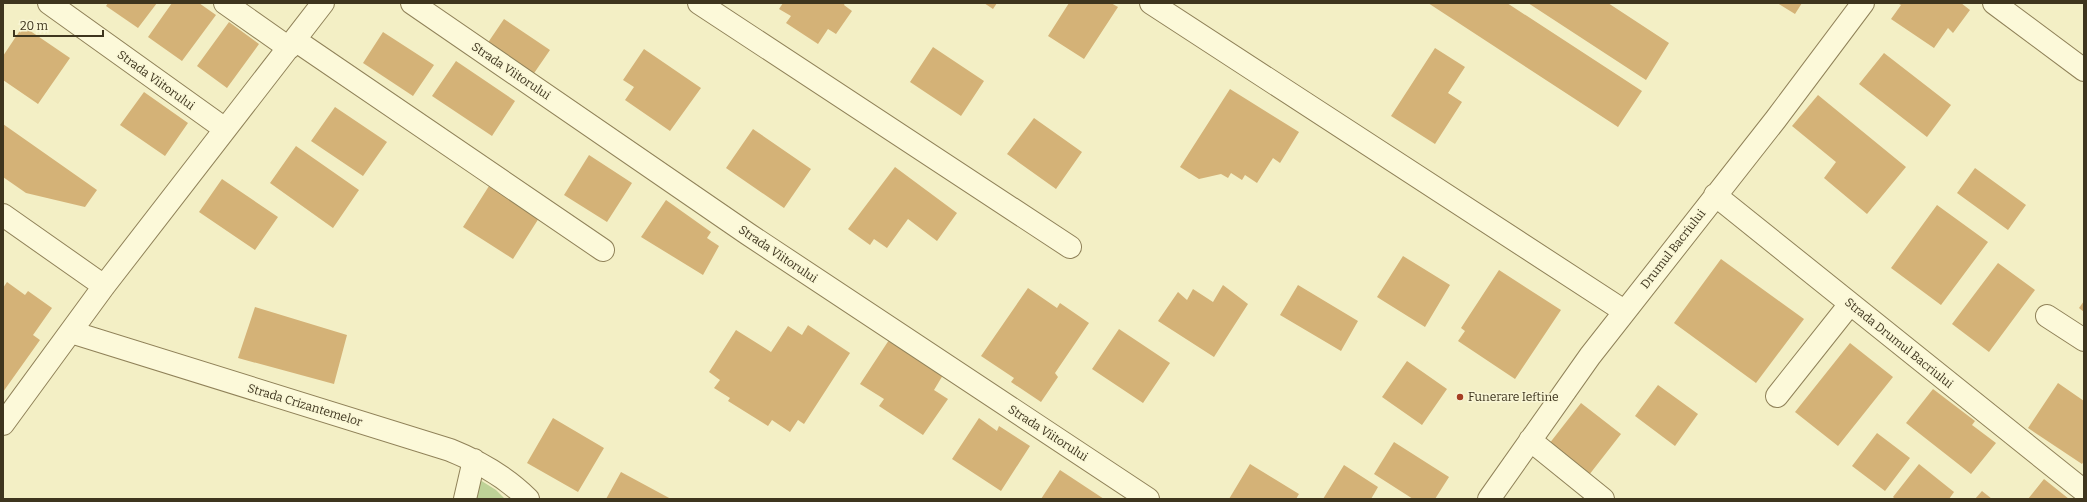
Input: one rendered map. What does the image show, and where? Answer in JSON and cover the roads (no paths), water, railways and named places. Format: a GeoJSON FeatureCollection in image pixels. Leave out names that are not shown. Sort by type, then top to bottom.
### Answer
{"type":"FeatureCollection","features":[{"type":"Feature","properties":{"kind":"street","name":"Strada Viitorului"},"geometry":{"type":"LineString","coordinates":[[48,3],[225,129]]}},
{"type":"Feature","properties":{"kind":"street"},"geometry":{"type":"LineString","coordinates":[[225,3],[292,44],[603,250]]}},
{"type":"Feature","properties":{"kind":"street"},"geometry":{"type":"LineString","coordinates":[[3,424],[104,286],[323,3]]}},
{"type":"Feature","properties":{"kind":"street","name":"Strada Viitorului"},"geometry":{"type":"LineString","coordinates":[[412,3],[848,301],[1148,499]]}},
{"type":"Feature","properties":{"kind":"street"},"geometry":{"type":"LineString","coordinates":[[699,3],[1070,247]]}},
{"type":"Feature","properties":{"kind":"street"},"geometry":{"type":"LineString","coordinates":[[1151,3],[1624,311]]}},
{"type":"Feature","properties":{"kind":"street","name":"Drumul Bacriului"},"geometry":{"type":"LineString","coordinates":[[1489,499],[1624,311],[1863,3]]}},
{"type":"Feature","properties":{"kind":"street"},"geometry":{"type":"LineString","coordinates":[[1994,3],[2084,70]]}},
{"type":"Feature","properties":{"kind":"street","name":"Strada Drumul Bacriului"},"geometry":{"type":"LineString","coordinates":[[1715,195],[2084,491]]}},
{"type":"Feature","properties":{"kind":"street"},"geometry":{"type":"LineString","coordinates":[[3,215],[104,286]]}},
{"type":"Feature","properties":{"kind":"street"},"geometry":{"type":"LineString","coordinates":[[1777,396],[1850,304]]}},
{"type":"Feature","properties":{"kind":"street"},"geometry":{"type":"LineString","coordinates":[[2047,316],[2084,340]]}},
{"type":"Feature","properties":{"kind":"street","name":"Strada Crizantemelor"},"geometry":{"type":"LineString","coordinates":[[71,332],[450,450],[474,460],[512,483],[528,499]]}},
{"type":"Feature","properties":{"kind":"street"},"geometry":{"type":"LineString","coordinates":[[1530,440],[1603,499]]}},
{"type":"Feature","properties":{"kind":"street"},"geometry":{"type":"LineString","coordinates":[[465,499],[474,460]]}},
{"type":"Feature","properties":{"kind":"place","name":"Funerare Ieftine"},"geometry":{"type":"Point","coordinates":[1460,397]}}]}
